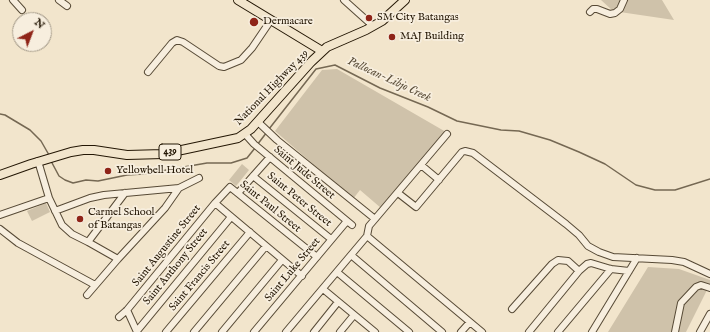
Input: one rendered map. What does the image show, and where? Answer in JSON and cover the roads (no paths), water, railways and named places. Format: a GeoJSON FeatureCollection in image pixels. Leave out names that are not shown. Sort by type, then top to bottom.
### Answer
{"type":"FeatureCollection","features":[{"type":"Feature","properties":{"kind":"main road"},"geometry":{"type":"LineString","coordinates":[[238,0],[322,51]]}},
{"type":"Feature","properties":{"kind":"main road","name":"National Highway 439"},"geometry":{"type":"LineString","coordinates":[[0,175],[58,155],[83,150],[127,155],[163,154],[231,140],[244,134],[258,122],[322,51],[335,43],[373,26],[390,15],[405,0]]}},
{"type":"Feature","properties":{"kind":"street"},"geometry":{"type":"LineString","coordinates":[[13,0],[22,10]]}},
{"type":"Feature","properties":{"kind":"street"},"geometry":{"type":"LineString","coordinates":[[59,0],[67,6]]}},
{"type":"Feature","properties":{"kind":"street"},"geometry":{"type":"LineString","coordinates":[[344,0],[373,26]]}},
{"type":"Feature","properties":{"kind":"street"},"geometry":{"type":"LineString","coordinates":[[590,12],[593,9],[597,9],[610,14],[615,13],[620,9],[624,0]]}},
{"type":"Feature","properties":{"kind":"street"},"geometry":{"type":"LineString","coordinates":[[148,72],[172,43],[177,40],[183,42],[219,66],[224,67],[241,60],[252,48],[272,20]]}},
{"type":"Feature","properties":{"kind":"street"},"geometry":{"type":"LineString","coordinates":[[258,122],[375,219]]}},
{"type":"Feature","properties":{"kind":"street","name":"Saint Jude Street"},"geometry":{"type":"LineString","coordinates":[[244,134],[263,152],[350,223]]}},
{"type":"Feature","properties":{"kind":"street"},"geometry":{"type":"LineString","coordinates":[[286,332],[367,236],[369,226],[447,134]]}},
{"type":"Feature","properties":{"kind":"street"},"geometry":{"type":"LineString","coordinates":[[398,193],[416,207],[462,152],[465,151],[473,153],[566,224],[588,246],[599,252],[613,257],[684,262],[710,274]]}},
{"type":"Feature","properties":{"kind":"street"},"geometry":{"type":"LineString","coordinates":[[238,193],[270,157]]}},
{"type":"Feature","properties":{"kind":"street"},"geometry":{"type":"LineString","coordinates":[[41,161],[49,198],[62,225],[66,229],[118,259]]}},
{"type":"Feature","properties":{"kind":"street"},"geometry":{"type":"LineString","coordinates":[[421,165],[439,180]]}},
{"type":"Feature","properties":{"kind":"street","name":"Saint Peter Street"},"geometry":{"type":"LineString","coordinates":[[253,176],[331,239]]}},
{"type":"Feature","properties":{"kind":"street"},"geometry":{"type":"LineString","coordinates":[[55,211],[90,198],[179,188],[199,178]]}},
{"type":"Feature","properties":{"kind":"street","name":"Saint Paul Street"},"geometry":{"type":"LineString","coordinates":[[230,187],[317,257]]}},
{"type":"Feature","properties":{"kind":"street","name":"Saint Augustine Street"},"geometry":{"type":"LineString","coordinates":[[119,317],[127,310],[215,203],[230,187]]}},
{"type":"Feature","properties":{"kind":"street"},"geometry":{"type":"LineString","coordinates":[[87,295],[165,208],[179,188]]}},
{"type":"Feature","properties":{"kind":"street"},"geometry":{"type":"LineString","coordinates":[[88,242],[125,193]]}},
{"type":"Feature","properties":{"kind":"street"},"geometry":{"type":"LineString","coordinates":[[0,215],[49,198]]}},
{"type":"Feature","properties":{"kind":"street"},"geometry":{"type":"LineString","coordinates":[[215,203],[302,276]]}},
{"type":"Feature","properties":{"kind":"street","name":"Saint Anthony Street"},"geometry":{"type":"LineString","coordinates":[[137,332],[231,217]]}},
{"type":"Feature","properties":{"kind":"street","name":"Saint Luke Street"},"geometry":{"type":"LineString","coordinates":[[254,332],[302,276],[331,239],[350,223]]}},
{"type":"Feature","properties":{"kind":"street"},"geometry":{"type":"LineString","coordinates":[[0,229],[18,243],[95,285]]}},
{"type":"Feature","properties":{"kind":"street","name":"Saint Francis Street"},"geometry":{"type":"LineString","coordinates":[[166,332],[250,232]]}},
{"type":"Feature","properties":{"kind":"street"},"geometry":{"type":"LineString","coordinates":[[367,236],[480,331]]}},
{"type":"Feature","properties":{"kind":"street"},"geometry":{"type":"LineString","coordinates":[[194,332],[266,246]]}},
{"type":"Feature","properties":{"kind":"street"},"geometry":{"type":"LineString","coordinates":[[351,255],[442,332]]}},
{"type":"Feature","properties":{"kind":"street"},"geometry":{"type":"LineString","coordinates":[[592,332],[637,258]]}},
{"type":"Feature","properties":{"kind":"street"},"geometry":{"type":"LineString","coordinates":[[222,332],[282,260]]}},
{"type":"Feature","properties":{"kind":"street"},"geometry":{"type":"LineString","coordinates":[[512,309],[552,264],[558,260],[568,261],[579,271]]}},
{"type":"Feature","properties":{"kind":"street"},"geometry":{"type":"LineString","coordinates":[[529,332],[584,266],[590,263],[611,269],[629,271]]}},
{"type":"Feature","properties":{"kind":"street"},"geometry":{"type":"LineString","coordinates":[[558,332],[611,269]]}},
{"type":"Feature","properties":{"kind":"street"},"geometry":{"type":"LineString","coordinates":[[337,272],[409,332]]}},
{"type":"Feature","properties":{"kind":"street"},"geometry":{"type":"LineString","coordinates":[[675,332],[681,304],[696,287],[701,285],[710,288]]}},
{"type":"Feature","properties":{"kind":"street"},"geometry":{"type":"LineString","coordinates":[[323,289],[371,331]]}},
{"type":"Feature","properties":{"kind":"street"},"geometry":{"type":"LineString","coordinates":[[314,332],[338,302]]}},
{"type":"Feature","properties":{"kind":"street"},"geometry":{"type":"LineString","coordinates":[[127,310],[137,332]]}},
{"type":"Feature","properties":{"kind":"street"},"geometry":{"type":"LineString","coordinates":[[700,332],[710,314]]}},
{"type":"Feature","properties":{"kind":"street"},"geometry":{"type":"LineString","coordinates":[[340,332],[354,315]]}},
{"type":"Feature","properties":{"kind":"street"},"geometry":{"type":"LineString","coordinates":[[461,332],[470,322]]}},
{"type":"Feature","properties":{"kind":"waterway","name":"Pallocan-Libjo Creek"},"geometry":{"type":"LineString","coordinates":[[269,129],[316,69],[335,65],[380,88],[428,107],[457,121],[501,130],[519,131],[550,140],[605,164],[636,185],[655,190],[675,190],[710,179]]}},
{"type":"Feature","properties":{"kind":"waterway","name":"Pallocan-Libjo Creek"},"geometry":{"type":"LineString","coordinates":[[0,114],[5,115],[30,130],[41,141],[49,155]]}},
{"type":"Feature","properties":{"kind":"waterway","name":"Pallocan-Libjo Creek"},"geometry":{"type":"LineString","coordinates":[[257,145],[267,132]]}},
{"type":"Feature","properties":{"kind":"waterway","name":"Pallocan-Libjo Creek"},"geometry":{"type":"LineString","coordinates":[[51,161],[59,176],[73,183],[86,180],[98,181],[207,163],[231,163],[247,158],[255,148]]}},
{"type":"Feature","properties":{"kind":"place","name":"SM City Batangas"},"geometry":{"type":"Point","coordinates":[369,18]}},
{"type":"Feature","properties":{"kind":"place","name":"Dermacare"},"geometry":{"type":"Point","coordinates":[254,22]}},
{"type":"Feature","properties":{"kind":"place","name":"MAJ Building"},"geometry":{"type":"Point","coordinates":[392,37]}},
{"type":"Feature","properties":{"kind":"place","name":"Yellowbell Hotel"},"geometry":{"type":"Point","coordinates":[108,171]}},
{"type":"Feature","properties":{"kind":"place","name":"Carmel School of Batangas"},"geometry":{"type":"Point","coordinates":[80,219]}}]}
